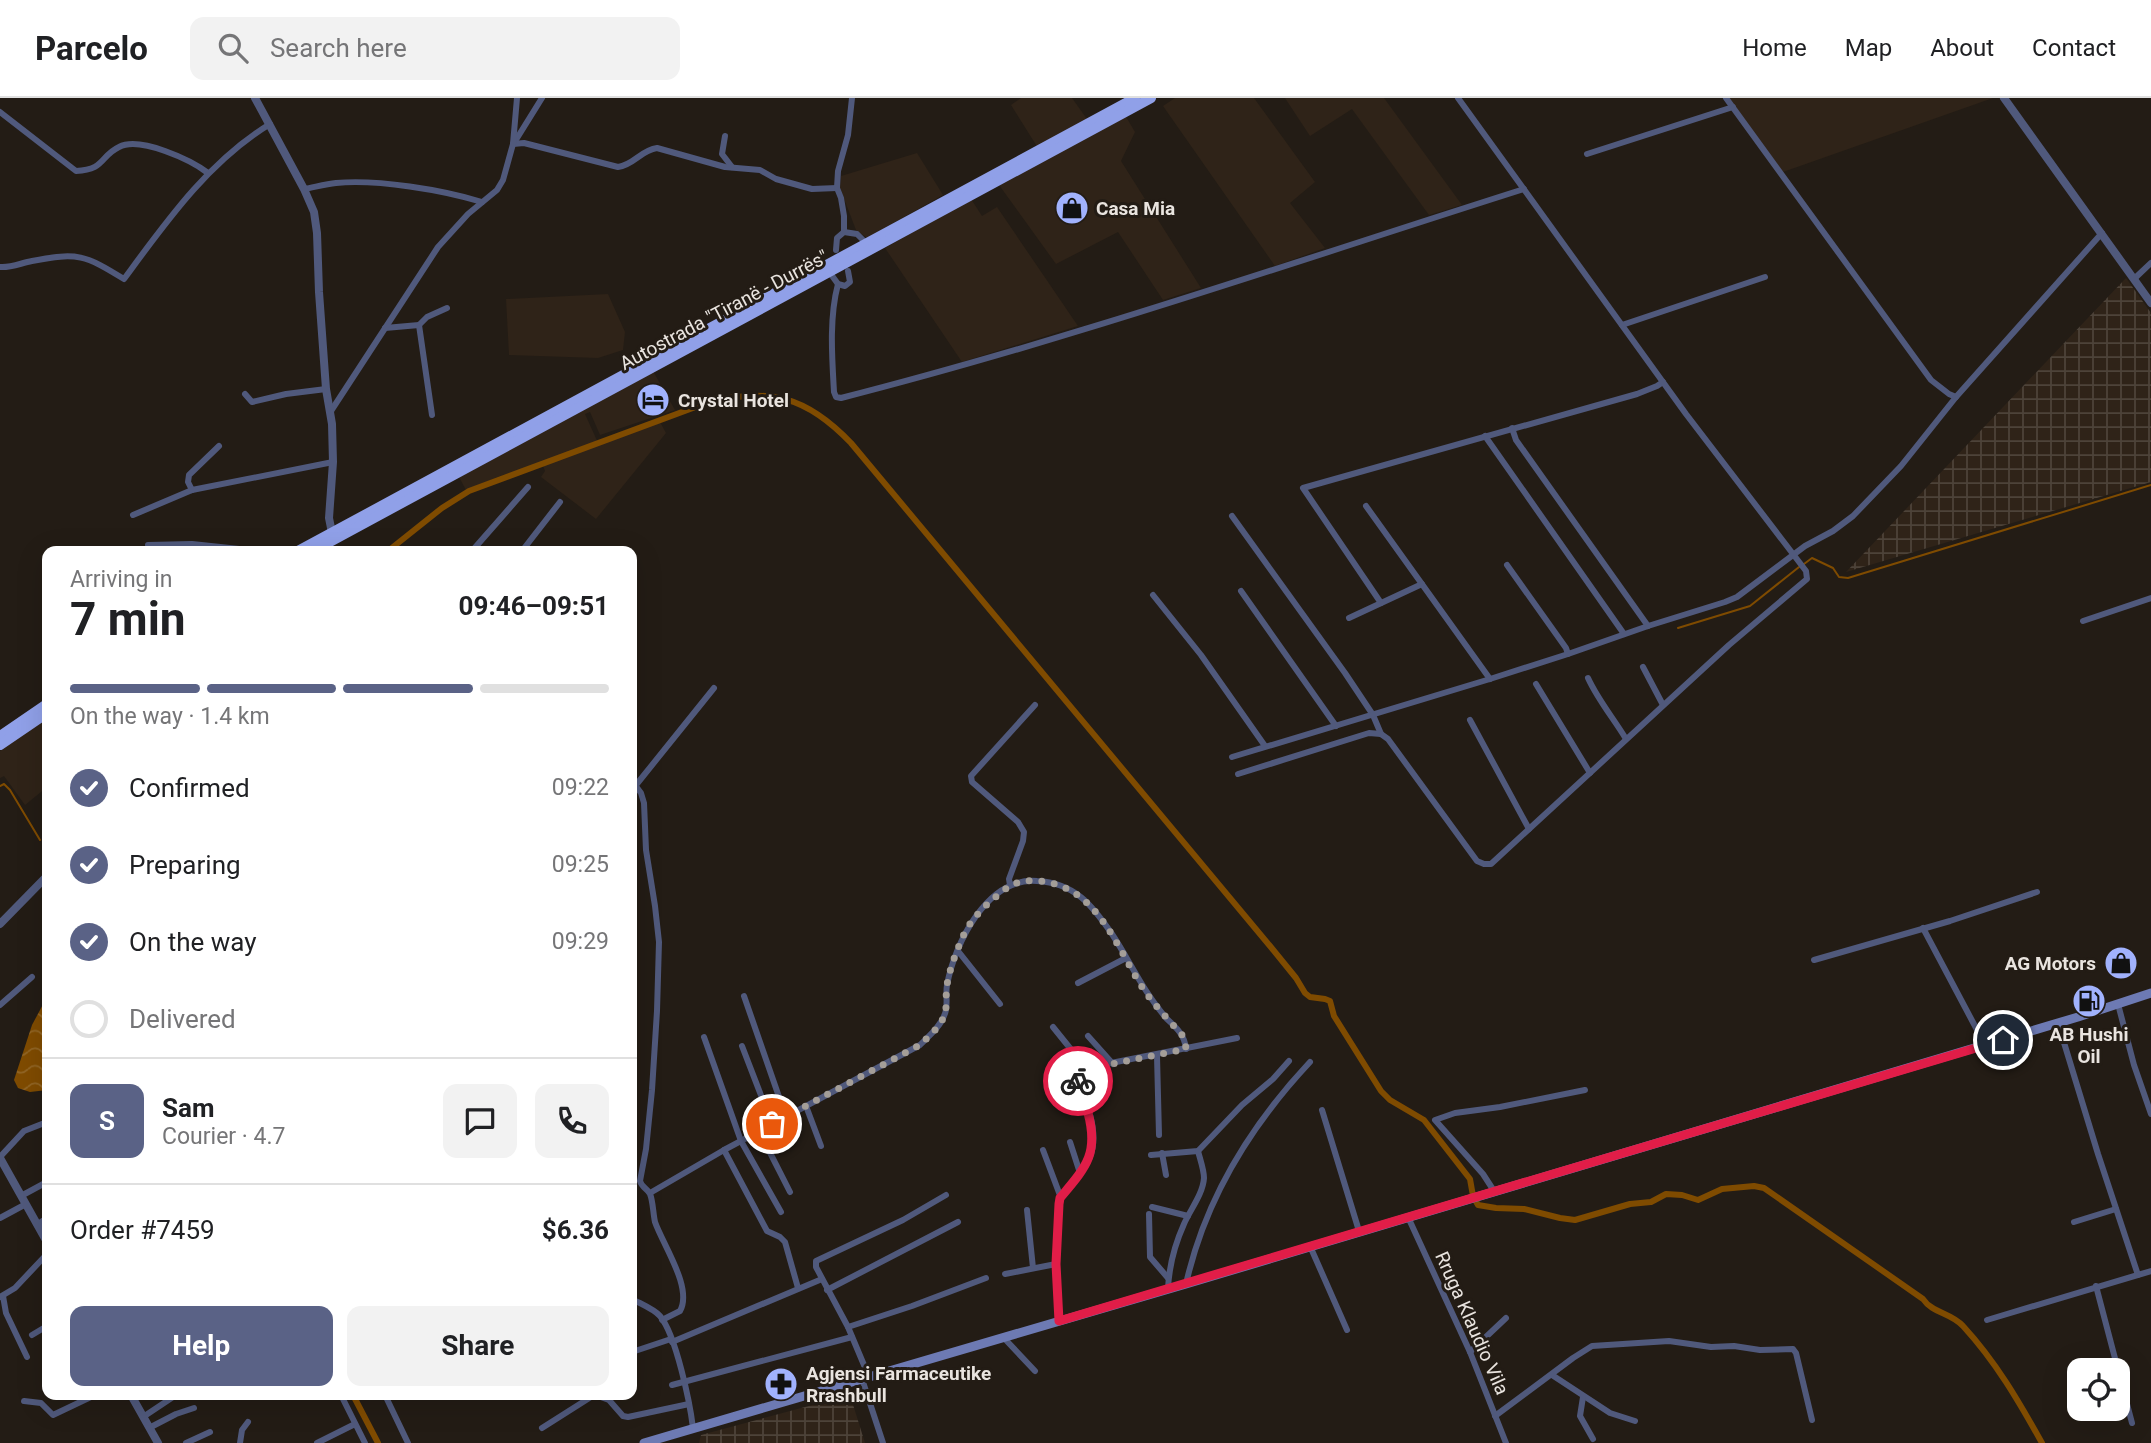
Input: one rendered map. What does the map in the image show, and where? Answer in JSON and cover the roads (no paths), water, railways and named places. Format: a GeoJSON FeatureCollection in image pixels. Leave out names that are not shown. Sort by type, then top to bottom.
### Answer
{"type":"FeatureCollection","features":[{"type":"Feature","properties":{"kind":"highway","name":"Autostrada \"Tiranë - Durrës\""},"geometry":{"type":"LineString","coordinates":[[307,546],[1135,98]]}},
{"type":"Feature","properties":{"kind":"highway","name":"Autostrada \"Tiranë - Durrës\""},"geometry":{"type":"LineString","coordinates":[[322,546],[1151,98]]}},
{"type":"Feature","properties":{"kind":"highway"},"geometry":{"type":"LineString","coordinates":[[0,736],[42,707]]}},
{"type":"Feature","properties":{"kind":"highway"},"geometry":{"type":"LineString","coordinates":[[0,745],[42,716]]}},
{"type":"Feature","properties":{"kind":"main road"},"geometry":{"type":"LineString","coordinates":[[644,1443],[1186,1284],[2151,993]]}},
{"type":"Feature","properties":{"kind":"street"},"geometry":{"type":"LineString","coordinates":[[255,98],[314,212],[326,389],[331,411],[333,462],[329,518],[332,533]]}},
{"type":"Feature","properties":{"kind":"street"},"geometry":{"type":"LineString","coordinates":[[331,411],[438,247],[451,231],[497,190],[503,180],[513,144],[517,98]]}},
{"type":"Feature","properties":{"kind":"street"},"geometry":{"type":"LineString","coordinates":[[513,144],[542,98]]}},
{"type":"Feature","properties":{"kind":"street"},"geometry":{"type":"LineString","coordinates":[[844,232],[844,216],[837,188],[838,171],[848,135],[852,98]]}},
{"type":"Feature","properties":{"kind":"street"},"geometry":{"type":"LineString","coordinates":[[1238,774],[1369,733],[1381,734],[1388,739],[1477,861],[1491,864],[1729,645],[1805,581],[1807,574],[1800,564],[1663,382],[1458,98]]}},
{"type":"Feature","properties":{"kind":"street"},"geometry":{"type":"LineString","coordinates":[[1726,98],[1931,380],[1956,397]]}},
{"type":"Feature","properties":{"kind":"street"},"geometry":{"type":"LineString","coordinates":[[2004,98],[2151,303]]}},
{"type":"Feature","properties":{"kind":"street"},"geometry":{"type":"LineString","coordinates":[[1587,154],[1733,107]]}},
{"type":"Feature","properties":{"kind":"street"},"geometry":{"type":"LineString","coordinates":[[0,112],[76,171],[98,166],[119,146],[132,144],[172,152],[208,173]]}},
{"type":"Feature","properties":{"kind":"street"},"geometry":{"type":"LineString","coordinates":[[0,267],[69,256],[83,257],[124,279],[208,173],[270,124]]}},
{"type":"Feature","properties":{"kind":"street"},"geometry":{"type":"LineString","coordinates":[[725,136],[722,154],[733,167]]}},
{"type":"Feature","properties":{"kind":"street"},"geometry":{"type":"LineString","coordinates":[[513,144],[524,143],[618,167],[627,166],[647,149],[657,148],[725,167],[760,170],[776,179],[812,189],[837,188]]}},
{"type":"Feature","properties":{"kind":"street"},"geometry":{"type":"LineString","coordinates":[[304,189],[337,183],[366,183],[454,194],[482,202]]}},
{"type":"Feature","properties":{"kind":"street"},"geometry":{"type":"LineString","coordinates":[[838,284],[832,354],[834,392],[836,397],[841,398],[913,380],[1217,289],[1524,189]]}},
{"type":"Feature","properties":{"kind":"street"},"geometry":{"type":"LineString","coordinates":[[836,250],[837,238],[844,232],[857,234],[867,244]]}},
{"type":"Feature","properties":{"kind":"street"},"geometry":{"type":"LineString","coordinates":[[1232,757],[1568,654],[1737,597],[1793,555],[1853,516],[1900,466],[1956,397],[2102,233]]}},
{"type":"Feature","properties":{"kind":"street"},"geometry":{"type":"LineString","coordinates":[[2134,279],[2151,262]]}},
{"type":"Feature","properties":{"kind":"street"},"geometry":{"type":"LineString","coordinates":[[830,273],[842,286],[849,285],[848,271]]}},
{"type":"Feature","properties":{"kind":"street"},"geometry":{"type":"LineString","coordinates":[[1622,325],[1765,277]]}},
{"type":"Feature","properties":{"kind":"street"},"geometry":{"type":"LineString","coordinates":[[385,328],[419,325],[427,317],[447,308]]}},
{"type":"Feature","properties":{"kind":"street"},"geometry":{"type":"LineString","coordinates":[[419,325],[432,415]]}},
{"type":"Feature","properties":{"kind":"street"},"geometry":{"type":"LineString","coordinates":[[1381,603],[1303,488],[1648,390],[1663,382]]}},
{"type":"Feature","properties":{"kind":"street"},"geometry":{"type":"LineString","coordinates":[[245,394],[252,402],[326,389]]}},
{"type":"Feature","properties":{"kind":"street"},"geometry":{"type":"LineString","coordinates":[[1512,428],[1516,440],[1648,626]]}},
{"type":"Feature","properties":{"kind":"street"},"geometry":{"type":"LineString","coordinates":[[1485,436],[1624,634]]}},
{"type":"Feature","properties":{"kind":"street"},"geometry":{"type":"LineString","coordinates":[[192,490],[188,482],[190,475],[219,446]]}},
{"type":"Feature","properties":{"kind":"street"},"geometry":{"type":"LineString","coordinates":[[133,515],[192,490],[333,462]]}},
{"type":"Feature","properties":{"kind":"street"},"geometry":{"type":"LineString","coordinates":[[476,546],[528,487]]}},
{"type":"Feature","properties":{"kind":"street"},"geometry":{"type":"LineString","coordinates":[[526,546],[560,502]]}},
{"type":"Feature","properties":{"kind":"street"},"geometry":{"type":"LineString","coordinates":[[1366,506],[1490,678]]}},
{"type":"Feature","properties":{"kind":"street"},"geometry":{"type":"LineString","coordinates":[[1232,516],[1373,715],[1381,734]]}},
{"type":"Feature","properties":{"kind":"street"},"geometry":{"type":"LineString","coordinates":[[148,545],[202,546]]}},
{"type":"Feature","properties":{"kind":"street"},"geometry":{"type":"LineString","coordinates":[[1507,565],[1568,654]]}},
{"type":"Feature","properties":{"kind":"street"},"geometry":{"type":"LineString","coordinates":[[1349,618],[1422,584]]}},
{"type":"Feature","properties":{"kind":"street"},"geometry":{"type":"LineString","coordinates":[[1241,591],[1336,726]]}},
{"type":"Feature","properties":{"kind":"street"},"geometry":{"type":"LineString","coordinates":[[1153,596],[1201,655],[1265,746]]}},
{"type":"Feature","properties":{"kind":"street"},"geometry":{"type":"LineString","coordinates":[[2083,621],[2151,598]]}},
{"type":"Feature","properties":{"kind":"street"},"geometry":{"type":"LineString","coordinates":[[1643,667],[1663,705]]}},
{"type":"Feature","properties":{"kind":"street"},"geometry":{"type":"LineString","coordinates":[[1588,678],[1595,694],[1626,739]]}},
{"type":"Feature","properties":{"kind":"street"},"geometry":{"type":"LineString","coordinates":[[1536,684],[1590,773]]}},
{"type":"Feature","properties":{"kind":"street"},"geometry":{"type":"LineString","coordinates":[[637,779],[714,688]]}},
{"type":"Feature","properties":{"kind":"street"},"geometry":{"type":"LineString","coordinates":[[1010,885],[1009,879],[1024,831],[972,782],[971,776],[1035,705]]}},
{"type":"Feature","properties":{"kind":"street"},"geometry":{"type":"LineString","coordinates":[[1470,720],[1529,829]]}},
{"type":"Feature","properties":{"kind":"street"},"geometry":{"type":"LineString","coordinates":[[637,787],[644,803],[646,850],[659,942],[652,1090],[646,1149],[640,1173],[641,1185],[650,1193],[655,1221],[681,1283],[684,1297],[680,1311],[662,1320]]}},
{"type":"Feature","properties":{"kind":"street"},"geometry":{"type":"LineString","coordinates":[[650,1193],[786,1116],[920,1045],[939,1025],[945,1014],[947,985],[958,951],[973,920],[1010,885],[1030,880],[1049,881],[1079,895],[1098,914],[1145,991],[1182,1035],[1186,1049]]}},
{"type":"Feature","properties":{"kind":"street"},"geometry":{"type":"LineString","coordinates":[[0,924],[42,881]]}},
{"type":"Feature","properties":{"kind":"street"},"geometry":{"type":"LineString","coordinates":[[1814,960],[2037,892]]}},
{"type":"Feature","properties":{"kind":"street"},"geometry":{"type":"LineString","coordinates":[[1923,928],[1985,1045]]}},
{"type":"Feature","properties":{"kind":"street"},"geometry":{"type":"LineString","coordinates":[[958,951],[1000,1004]]}},
{"type":"Feature","properties":{"kind":"street"},"geometry":{"type":"LineString","coordinates":[[1078,983],[1126,958]]}},
{"type":"Feature","properties":{"kind":"street"},"geometry":{"type":"LineString","coordinates":[[0,1005],[32,977]]}},
{"type":"Feature","properties":{"kind":"street"},"geometry":{"type":"LineString","coordinates":[[744,996],[786,1116]]}},
{"type":"Feature","properties":{"kind":"street"},"geometry":{"type":"LineString","coordinates":[[2118,1004],[2134,1065],[2151,1114]]}},
{"type":"Feature","properties":{"kind":"street"},"geometry":{"type":"LineString","coordinates":[[2058,1023],[2138,1275]]}},
{"type":"Feature","properties":{"kind":"street"},"geometry":{"type":"LineString","coordinates":[[1052,1027],[1086,1068]]}},
{"type":"Feature","properties":{"kind":"street"},"geometry":{"type":"LineString","coordinates":[[1088,1036],[1113,1064]]}},
{"type":"Feature","properties":{"kind":"street"},"geometry":{"type":"LineString","coordinates":[[704,1037],[741,1141],[781,1212]]}},
{"type":"Feature","properties":{"kind":"street"},"geometry":{"type":"LineString","coordinates":[[1076,1077],[1078,1072],[1086,1068],[1237,1038]]}},
{"type":"Feature","properties":{"kind":"street"},"geometry":{"type":"LineString","coordinates":[[742,1046],[772,1124]]}},
{"type":"Feature","properties":{"kind":"street"},"geometry":{"type":"LineString","coordinates":[[1157,1056],[1159,1135]]}},
{"type":"Feature","properties":{"kind":"street"},"geometry":{"type":"LineString","coordinates":[[1151,1155],[1198,1151],[1289,1061]]}},
{"type":"Feature","properties":{"kind":"street"},"geometry":{"type":"LineString","coordinates":[[1186,1284],[1206,1220],[1230,1167],[1282,1092],[1310,1062]]}},
{"type":"Feature","properties":{"kind":"street"},"geometry":{"type":"LineString","coordinates":[[1060,1198],[1089,1160],[1093,1138],[1083,1090],[1076,1077],[1064,1073]]}},
{"type":"Feature","properties":{"kind":"street"},"geometry":{"type":"LineString","coordinates":[[1489,1192],[1483,1174],[1435,1120],[1455,1113],[1585,1090]]}},
{"type":"Feature","properties":{"kind":"street"},"geometry":{"type":"LineString","coordinates":[[806,1106],[821,1146]]}},
{"type":"Feature","properties":{"kind":"street"},"geometry":{"type":"LineString","coordinates":[[1322,1110],[1359,1231]]}},
{"type":"Feature","properties":{"kind":"street"},"geometry":{"type":"LineString","coordinates":[[42,1124],[24,1131],[0,1157],[42,1232]]}},
{"type":"Feature","properties":{"kind":"street"},"geometry":{"type":"LineString","coordinates":[[759,1132],[790,1192]]}},
{"type":"Feature","properties":{"kind":"street"},"geometry":{"type":"LineString","coordinates":[[1070,1142],[1080,1173]]}},
{"type":"Feature","properties":{"kind":"street"},"geometry":{"type":"LineString","coordinates":[[724,1150],[767,1231],[785,1242],[798,1288]]}},
{"type":"Feature","properties":{"kind":"street"},"geometry":{"type":"LineString","coordinates":[[1043,1150],[1060,1198],[1056,1264],[1059,1321]]}},
{"type":"Feature","properties":{"kind":"street"},"geometry":{"type":"LineString","coordinates":[[1168,1289],[1175,1250],[1204,1178],[1198,1151]]}},
{"type":"Feature","properties":{"kind":"street"},"geometry":{"type":"LineString","coordinates":[[1162,1153],[1166,1175]]}},
{"type":"Feature","properties":{"kind":"street"},"geometry":{"type":"LineString","coordinates":[[0,1218],[42,1185]]}},
{"type":"Feature","properties":{"kind":"street"},"geometry":{"type":"LineString","coordinates":[[883,1443],[852,1337],[821,1279],[816,1267],[818,1259],[884,1229],[946,1195]]}},
{"type":"Feature","properties":{"kind":"street"},"geometry":{"type":"LineString","coordinates":[[2074,1222],[2116,1209]]}},
{"type":"Feature","properties":{"kind":"street"},"geometry":{"type":"LineString","coordinates":[[1027,1210],[1033,1268]]}},
{"type":"Feature","properties":{"kind":"street"},"geometry":{"type":"LineString","coordinates":[[1168,1278],[1150,1256],[1150,1211],[1188,1216]]}},
{"type":"Feature","properties":{"kind":"street","name":"Rruga Klaudio Vila"},"geometry":{"type":"LineString","coordinates":[[1408,1217],[1470,1352],[1506,1443]]}},
{"type":"Feature","properties":{"kind":"street"},"geometry":{"type":"LineString","coordinates":[[38,1224],[42,1221]]}},
{"type":"Feature","properties":{"kind":"street"},"geometry":{"type":"LineString","coordinates":[[827,1290],[958,1222]]}},
{"type":"Feature","properties":{"kind":"street"},"geometry":{"type":"LineString","coordinates":[[1310,1246],[1347,1330]]}},
{"type":"Feature","properties":{"kind":"street"},"geometry":{"type":"LineString","coordinates":[[27,1357],[6,1312],[2,1296],[15,1288],[42,1259]]}},
{"type":"Feature","properties":{"kind":"street"},"geometry":{"type":"LineString","coordinates":[[1005,1275],[1056,1264]]}},
{"type":"Feature","properties":{"kind":"street"},"geometry":{"type":"LineString","coordinates":[[1987,1320],[2151,1271]]}},
{"type":"Feature","properties":{"kind":"street"},"geometry":{"type":"LineString","coordinates":[[637,1350],[671,1340],[821,1279]]}},
{"type":"Feature","properties":{"kind":"street"},"geometry":{"type":"LineString","coordinates":[[848,1327],[986,1279]]}},
{"type":"Feature","properties":{"kind":"street"},"geometry":{"type":"LineString","coordinates":[[2096,1286],[2132,1423]]}},
{"type":"Feature","properties":{"kind":"street"},"geometry":{"type":"LineString","coordinates":[[637,1302],[662,1320],[671,1340],[684,1382],[693,1428]]}},
{"type":"Feature","properties":{"kind":"street"},"geometry":{"type":"LineString","coordinates":[[1470,1352],[1506,1318]]}},
{"type":"Feature","properties":{"kind":"street"},"geometry":{"type":"LineString","coordinates":[[32,1335],[42,1329]]}},
{"type":"Feature","properties":{"kind":"street"},"geometry":{"type":"LineString","coordinates":[[672,1385],[852,1337]]}},
{"type":"Feature","properties":{"kind":"street"},"geometry":{"type":"LineString","coordinates":[[1003,1338],[1035,1371]]}},
{"type":"Feature","properties":{"kind":"street"},"geometry":{"type":"LineString","coordinates":[[1495,1416],[1592,1346],[1669,1341],[1711,1347],[1793,1349],[1812,1420]]}},
{"type":"Feature","properties":{"kind":"street"},"geometry":{"type":"LineString","coordinates":[[1552,1376],[1610,1413],[1635,1421]]}},
{"type":"Feature","properties":{"kind":"street"},"geometry":{"type":"LineString","coordinates":[[1583,1397],[1580,1416],[1593,1439]]}},
{"type":"Feature","properties":{"kind":"street"},"geometry":{"type":"LineString","coordinates":[[24,1401],[41,1403],[53,1415],[84,1400]]}},
{"type":"Feature","properties":{"kind":"street"},"geometry":{"type":"LineString","coordinates":[[134,1400],[158,1443]]}},
{"type":"Feature","properties":{"kind":"street"},"geometry":{"type":"LineString","coordinates":[[143,1417],[170,1400]]}},
{"type":"Feature","properties":{"kind":"street"},"geometry":{"type":"LineString","coordinates":[[343,1400],[365,1443]]}},
{"type":"Feature","properties":{"kind":"street"},"geometry":{"type":"LineString","coordinates":[[387,1400],[408,1443]]}},
{"type":"Feature","properties":{"kind":"street"},"geometry":{"type":"LineString","coordinates":[[541,1428],[587,1400]]}},
{"type":"Feature","properties":{"kind":"street"},"geometry":{"type":"LineString","coordinates":[[609,1400],[623,1416],[628,1417],[689,1404]]}},
{"type":"Feature","properties":{"kind":"street"},"geometry":{"type":"LineString","coordinates":[[149,1428],[194,1408]]}},
{"type":"Feature","properties":{"kind":"street"},"geometry":{"type":"LineString","coordinates":[[240,1443],[242,1430],[248,1422]]}},
{"type":"Feature","properties":{"kind":"street"},"geometry":{"type":"LineString","coordinates":[[317,1443],[355,1424]]}},
{"type":"Feature","properties":{"kind":"street"},"geometry":{"type":"LineString","coordinates":[[186,1443],[210,1432]]}},
{"type":"Feature","properties":{"kind":"water"},"geometry":{"type":"Polygon","coordinates":[[[42,1006],[42,1091],[30,1092],[18,1088],[14,1080],[32,1025],[42,1006]]]}},
{"type":"Feature","properties":{"kind":"waterway"},"geometry":{"type":"LineString","coordinates":[[394,546],[442,508],[469,491],[709,402],[770,396],[803,406],[835,427],[851,443],[1270,946],[1305,993],[1310,997],[1330,1001],[1334,1016],[1381,1091],[1390,1100],[1424,1120],[1470,1179],[1473,1196],[1478,1205],[1524,1209],[1575,1220],[1630,1204],[1651,1202],[1666,1194],[1698,1200],[1722,1189],[1754,1186],[1764,1188],[1927,1304],[1958,1322],[1996,1368],[2042,1443]]}},
{"type":"Feature","properties":{"kind":"waterway"},"geometry":{"type":"LineString","coordinates":[[1804,564],[1812,558],[1833,568],[1839,577],[1848,578],[2151,485]]}},
{"type":"Feature","properties":{"kind":"waterway"},"geometry":{"type":"LineString","coordinates":[[1678,628],[1750,606],[1799,567]]}},
{"type":"Feature","properties":{"kind":"waterway"},"geometry":{"type":"LineString","coordinates":[[0,786],[4,784],[10,790],[40,840]]}},
{"type":"Feature","properties":{"kind":"waterway"},"geometry":{"type":"LineString","coordinates":[[356,1400],[378,1443]]}},
{"type":"Feature","properties":{"kind":"place","name":"Casa Mia"},"geometry":{"type":"Point","coordinates":[1072,208]}},
{"type":"Feature","properties":{"kind":"place","name":"Crystal Hotel"},"geometry":{"type":"Point","coordinates":[653,400]}},
{"type":"Feature","properties":{"kind":"place","name":"AG Motors"},"geometry":{"type":"Point","coordinates":[2121,963]}},
{"type":"Feature","properties":{"kind":"place","name":"AB Hushi Oil"},"geometry":{"type":"Point","coordinates":[2089,1001]}},
{"type":"Feature","properties":{"kind":"place","name":"Agjensi Farmaceutike Rrashbull"},"geometry":{"type":"Point","coordinates":[781,1384]}}]}
